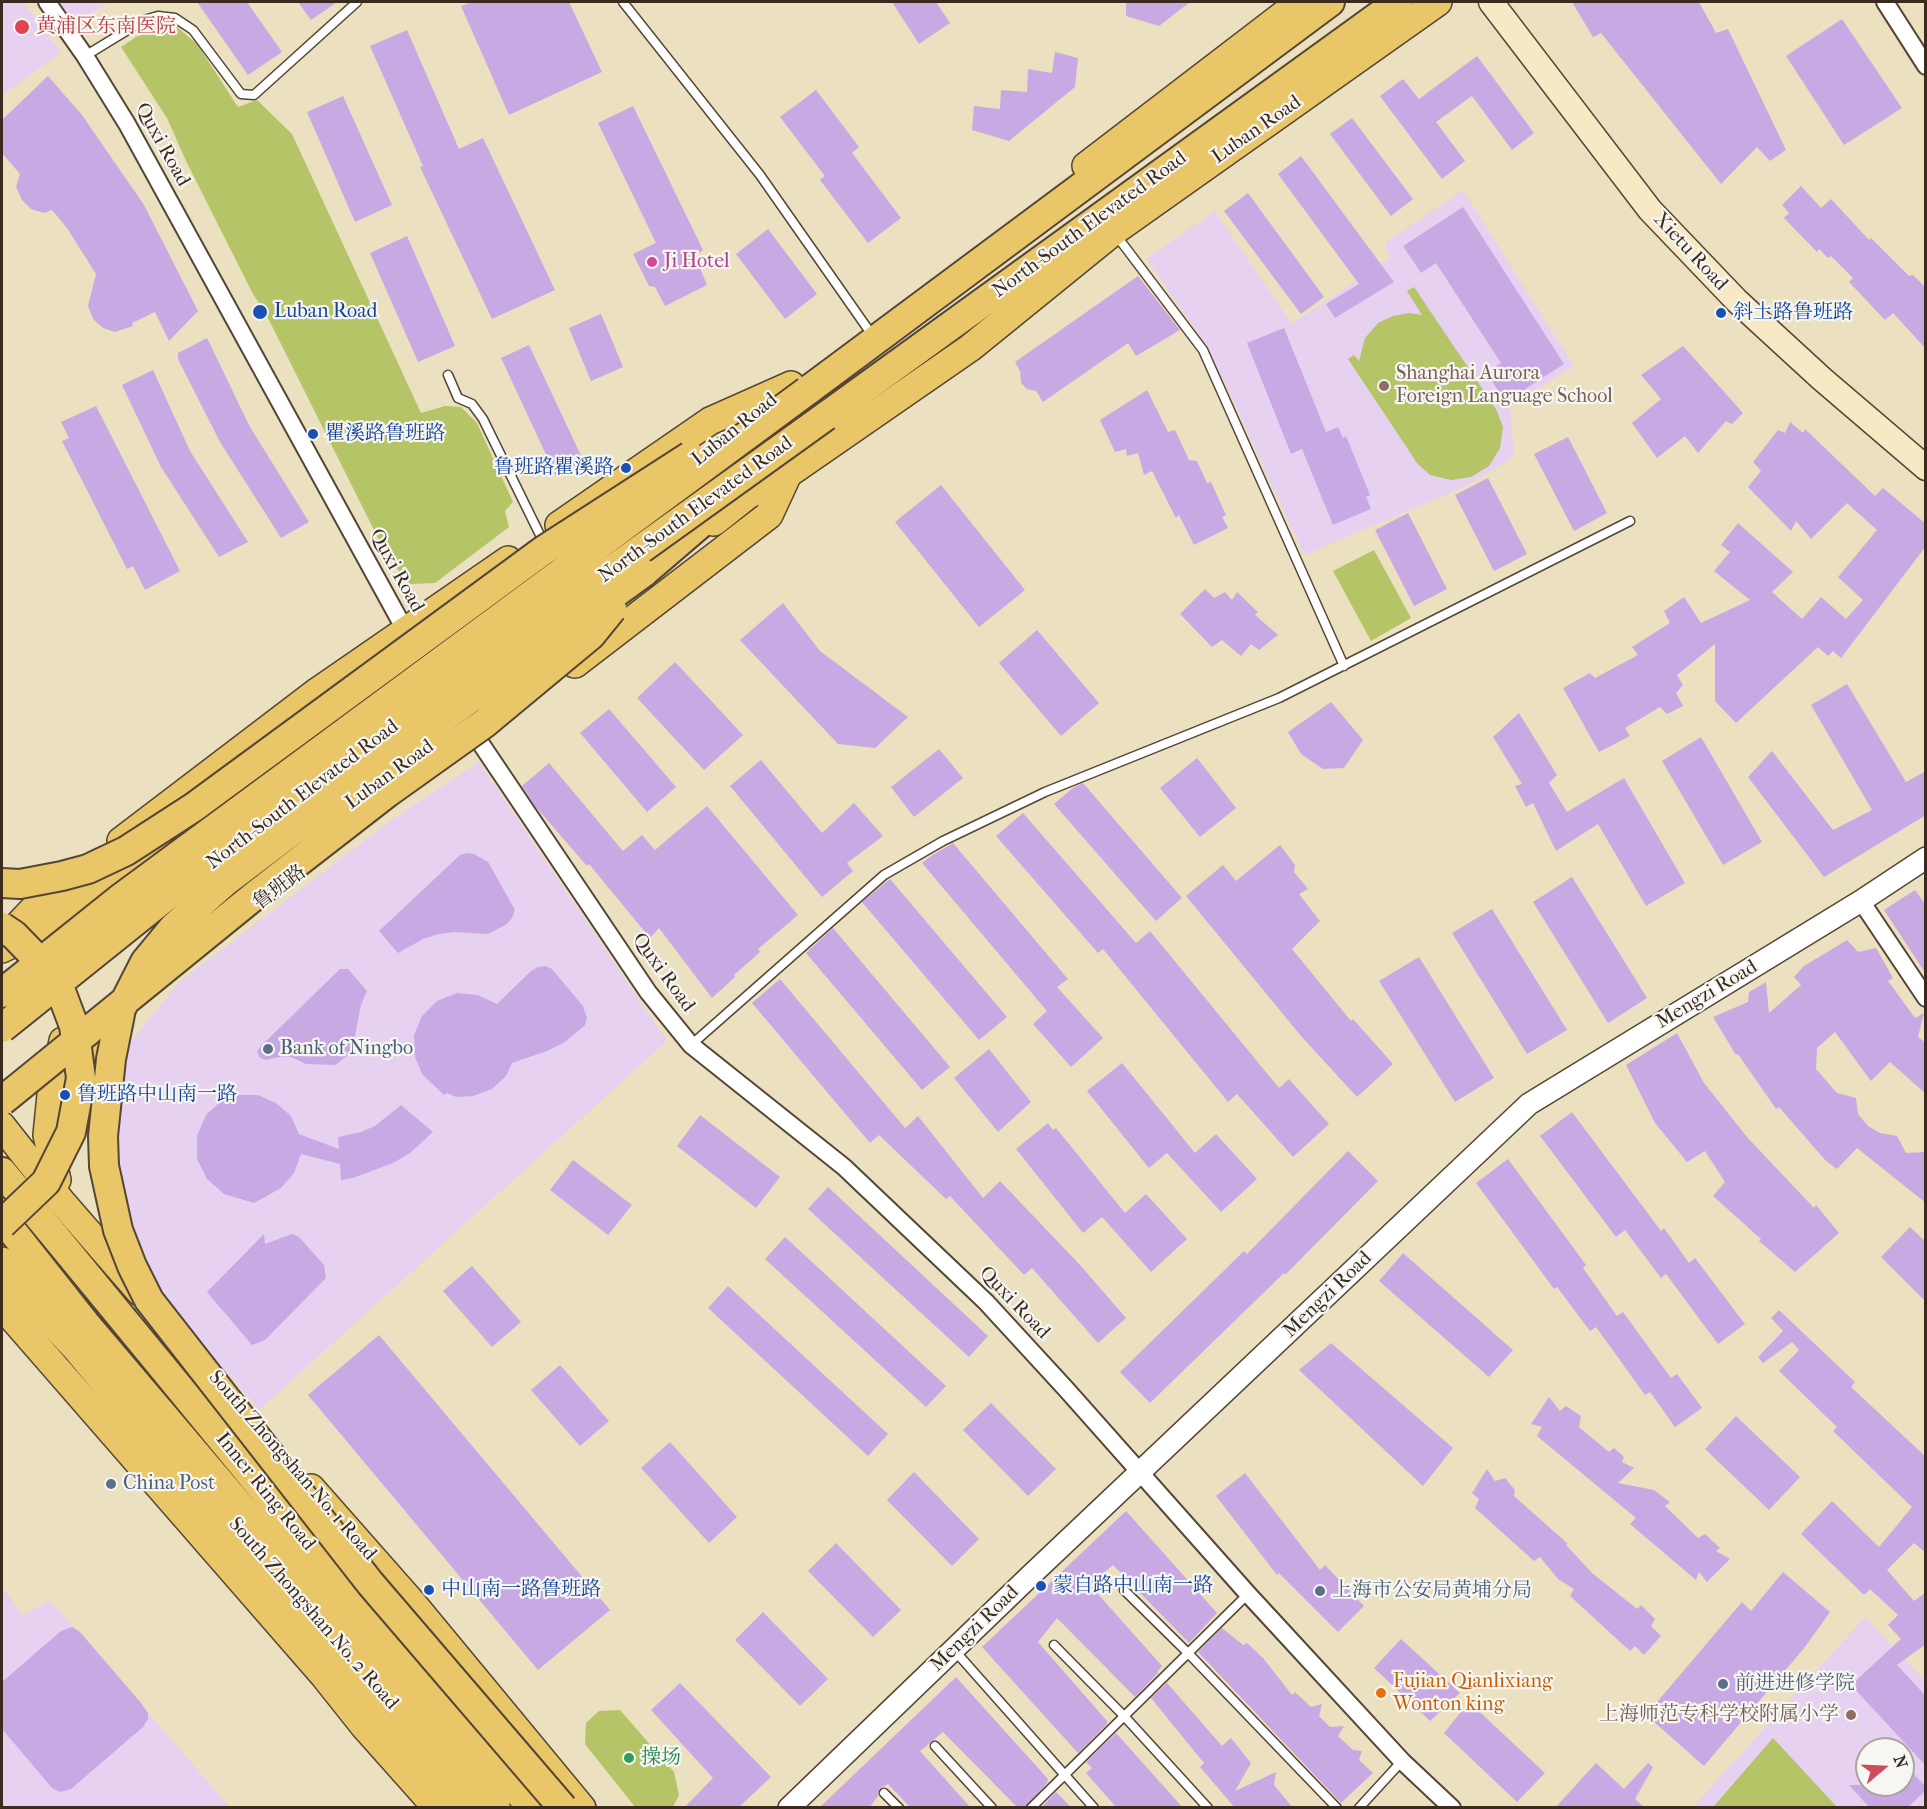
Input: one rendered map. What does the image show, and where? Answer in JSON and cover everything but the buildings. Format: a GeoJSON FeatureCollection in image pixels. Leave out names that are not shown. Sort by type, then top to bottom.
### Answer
{"type":"FeatureCollection","features":[{"type":"Feature","properties":{"kind":"highway","name":"North-South Elevated Road"},"geometry":{"type":"LineString","coordinates":[[2,993],[122,897],[799,388],[1330,2]]}},
{"type":"Feature","properties":{"kind":"highway","name":"North-South Elevated Road"},"geometry":{"type":"LineString","coordinates":[[2,1028],[174,890],[367,746],[1398,2]]}},
{"type":"Feature","properties":{"kind":"highway"},"geometry":{"type":"LineString","coordinates":[[8,885],[88,869],[151,836],[194,807],[544,550],[799,388]]}},
{"type":"Feature","properties":{"kind":"highway"},"geometry":{"type":"LineString","coordinates":[[81,1078],[122,1009],[145,962],[174,927],[226,881],[394,754],[643,573],[826,416]]}},
{"type":"Feature","properties":{"kind":"highway"},"geometry":{"type":"LineString","coordinates":[[2,1101],[280,876],[387,793],[485,723],[591,634],[643,573]]}},
{"type":"Feature","properties":{"kind":"highway"},"geometry":{"type":"LineString","coordinates":[[2,927],[14,935],[46,969],[62,994],[74,1026],[81,1078],[71,1132],[46,1182],[2,1224]]}},
{"type":"Feature","properties":{"kind":"highway"},"geometry":{"type":"LineString","coordinates":[[118,1230],[104,1166],[103,1136],[111,1059],[122,1009]]}},
{"type":"Feature","properties":{"kind":"highway"},"geometry":{"type":"LineString","coordinates":[[71,1132],[149,1300],[370,1584],[563,1808]]}},
{"type":"Feature","properties":{"kind":"highway","name":"Inner Ring Road"},"geometry":{"type":"LineString","coordinates":[[5,1167],[317,1556],[532,1808]]}},
{"type":"Feature","properties":{"kind":"highway","name":"Inner Ring Road"},"geometry":{"type":"LineString","coordinates":[[2,1218],[93,1332],[496,1808]]}},
{"type":"Feature","properties":{"kind":"highway"},"geometry":{"type":"LineString","coordinates":[[2,1285],[44,1314],[61,1331],[249,1558],[465,1808]]}},
{"type":"Feature","properties":{"kind":"highway"},"geometry":{"type":"LineString","coordinates":[[430,1730],[480,1808]]}},
{"type":"Feature","properties":{"kind":"main road","name":"Luban Road"},"geometry":{"type":"LineString","coordinates":[[2,949],[61,919],[422,657],[799,388],[1300,2]]}},
{"type":"Feature","properties":{"kind":"main road","name":"Luban Road"},"geometry":{"type":"LineString","coordinates":[[2,1090],[20,1070],[153,964],[316,827],[471,729],[748,495],[788,474],[970,348],[1113,232],[1438,2]]}},
{"type":"Feature","properties":{"kind":"main road","name":"Xietu Road"},"geometry":{"type":"LineString","coordinates":[[1491,2],[1650,210],[1737,302],[1822,380],[1926,468]]}},
{"type":"Feature","properties":{"kind":"main road","name":"Luban Road"},"geometry":{"type":"LineString","coordinates":[[2,942],[42,900],[318,691],[710,421],[799,388]]}},
{"type":"Feature","properties":{"kind":"main road"},"geometry":{"type":"LineString","coordinates":[[140,1291],[120,1256],[106,1200],[110,1134],[122,1030],[138,984],[153,964]]}},
{"type":"Feature","properties":{"kind":"main road"},"geometry":{"type":"LineString","coordinates":[[62,1201],[47,1135],[51,1095],[65,1034]]}},
{"type":"Feature","properties":{"kind":"main road","name":"South Zhongshan No. 1 Road"},"geometry":{"type":"LineString","coordinates":[[2,1126],[62,1201],[415,1606],[582,1808]]}},
{"type":"Feature","properties":{"kind":"main road"},"geometry":{"type":"LineString","coordinates":[[2,1137],[5,1167]]}},
{"type":"Feature","properties":{"kind":"main road","name":"South Zhongshan No. 1 Road"},"geometry":{"type":"LineString","coordinates":[[5,1167],[545,1808]]}},
{"type":"Feature","properties":{"kind":"main road","name":"South Zhongshan No. 2 Road"},"geometry":{"type":"LineString","coordinates":[[2,1261],[211,1494],[480,1808]]}},
{"type":"Feature","properties":{"kind":"main road"},"geometry":{"type":"LineString","coordinates":[[2,1306],[437,1808]]}},
{"type":"Feature","properties":{"kind":"street","name":"Quxi Road"},"geometry":{"type":"LineString","coordinates":[[47,2],[85,56],[133,134],[405,631],[648,992],[691,1046],[844,1167],[969,1286],[1066,1389],[1139,1474],[1401,1761],[1452,1808]]}},
{"type":"Feature","properties":{"kind":"street"},"geometry":{"type":"LineString","coordinates":[[1885,2],[1926,66]]}},
{"type":"Feature","properties":{"kind":"street","name":"Mengzi Road"},"geometry":{"type":"LineString","coordinates":[[789,1808],[1030,1576],[1529,1104],[1861,901],[1926,858]]}},
{"type":"Feature","properties":{"kind":"street"},"geometry":{"type":"LineString","coordinates":[[1861,901],[1926,998]]}},
{"type":"Feature","properties":{"kind":"lane"},"geometry":{"type":"LineString","coordinates":[[85,56],[144,20],[158,16],[175,18],[193,30],[242,94],[254,95],[327,26],[357,2]]}},
{"type":"Feature","properties":{"kind":"lane"},"geometry":{"type":"LineString","coordinates":[[623,2],[760,175],[870,332]]}},
{"type":"Feature","properties":{"kind":"lane"},"geometry":{"type":"LineString","coordinates":[[1113,232],[1203,351],[1344,666]]}},
{"type":"Feature","properties":{"kind":"lane"},"geometry":{"type":"LineString","coordinates":[[448,375],[458,398],[472,404],[483,419],[541,537]]}},
{"type":"Feature","properties":{"kind":"lane"},"geometry":{"type":"LineString","coordinates":[[691,1046],[884,875],[943,841],[1045,792],[1280,698],[1630,521]]}},
{"type":"Feature","properties":{"kind":"lane"},"geometry":{"type":"LineString","coordinates":[[1124,1590],[1337,1808]]}},
{"type":"Feature","properties":{"kind":"lane"},"geometry":{"type":"LineString","coordinates":[[1031,1808],[1248,1594]]}},
{"type":"Feature","properties":{"kind":"lane"},"geometry":{"type":"LineString","coordinates":[[1054,1646],[1124,1716],[1208,1808]]}},
{"type":"Feature","properties":{"kind":"lane"},"geometry":{"type":"LineString","coordinates":[[954,1650],[1094,1808]]}},
{"type":"Feature","properties":{"kind":"lane"},"geometry":{"type":"LineString","coordinates":[[935,1746],[992,1808]]}},
{"type":"Feature","properties":{"kind":"lane"},"geometry":{"type":"LineString","coordinates":[[1359,1808],[1401,1761]]}},
{"type":"Feature","properties":{"kind":"lane"},"geometry":{"type":"LineString","coordinates":[[884,1793],[898,1808]]}},
{"type":"Feature","properties":{"kind":"shaded area","name":"黄浦区东南医院"},"geometry":{"type":"Polygon","coordinates":[[[2,2],[23,2],[61,52],[2,96],[2,2]]]}},
{"type":"Feature","properties":{"kind":"shaded area"},"geometry":{"type":"Polygon","coordinates":[[[60,2],[108,2],[76,24],[60,2]]]}},
{"type":"Feature","properties":{"kind":"shaded area","name":"Shanghai Aurora Foreign Language School"},"geometry":{"type":"Polygon","coordinates":[[[1463,190],[1574,366],[1510,406],[1514,457],[1466,486],[1304,555],[1208,347],[1146,259],[1215,211],[1292,324],[1390,258],[1385,243],[1463,190]]]}},
{"type":"Feature","properties":{"kind":"shaded area"},"geometry":{"type":"Polygon","coordinates":[[[479,762],[667,1041],[259,1410],[159,1294],[131,1230],[116,1155],[126,1048],[178,983],[394,818],[479,762]]]}},
{"type":"Feature","properties":{"kind":"shaded area"},"geometry":{"type":"Polygon","coordinates":[[[2,1586],[23,1615],[50,1600],[230,1807],[2,1807],[2,1586]]]}},
{"type":"Feature","properties":{"kind":"shaded area","name":"上海师范专科学校附属小学"},"geometry":{"type":"Polygon","coordinates":[[[1865,1617],[1925,1681],[1925,1807],[1692,1808],[1865,1617]]]}},
{"type":"Feature","properties":{"kind":"green space"},"geometry":{"type":"Polygon","coordinates":[[[163,26],[177,27],[197,44],[238,107],[257,100],[292,134],[421,413],[445,406],[461,407],[477,423],[513,502],[505,511],[509,527],[435,583],[410,584],[388,558],[266,314],[253,294],[187,163],[167,118],[121,47],[145,31],[163,26]]]}},
{"type":"Feature","properties":{"kind":"green space"},"geometry":{"type":"Polygon","coordinates":[[[1414,287],[1496,409],[1503,427],[1500,448],[1489,466],[1471,477],[1451,480],[1430,475],[1417,463],[1348,359],[1354,355],[1359,361],[1365,338],[1378,323],[1393,316],[1409,313],[1422,315],[1407,291],[1414,287]]]}},
{"type":"Feature","properties":{"kind":"green space"},"geometry":{"type":"Polygon","coordinates":[[[1374,550],[1411,618],[1371,641],[1333,571],[1374,550]]]}},
{"type":"Feature","properties":{"kind":"green space","name":"操场"},"geometry":{"type":"Polygon","coordinates":[[[620,1710],[674,1772],[679,1795],[673,1807],[635,1807],[585,1744],[586,1723],[599,1711],[620,1710]]]}},
{"type":"Feature","properties":{"kind":"green space"},"geometry":{"type":"Polygon","coordinates":[[[1773,1738],[1837,1807],[1713,1807],[1773,1738]]]}},
{"type":"Feature","properties":{"kind":"place","name":"黄浦区东南医院"},"geometry":{"type":"Point","coordinates":[22,27]}},
{"type":"Feature","properties":{"kind":"place","name":"Ji Hotel"},"geometry":{"type":"Point","coordinates":[652,262]}},
{"type":"Feature","properties":{"kind":"place","name":"Luban Road"},"geometry":{"type":"Point","coordinates":[260,312]}},
{"type":"Feature","properties":{"kind":"place","name":"斜土路鲁班路"},"geometry":{"type":"Point","coordinates":[1721,313]}},
{"type":"Feature","properties":{"kind":"place","name":"Shanghai Aurora Foreign Language School"},"geometry":{"type":"Point","coordinates":[1384,386]}},
{"type":"Feature","properties":{"kind":"place","name":"瞿溪路鲁班路"},"geometry":{"type":"Point","coordinates":[313,434]}},
{"type":"Feature","properties":{"kind":"place","name":"鲁班路瞿溪路"},"geometry":{"type":"Point","coordinates":[626,468]}},
{"type":"Feature","properties":{"kind":"place","name":"Bank of Ningbo"},"geometry":{"type":"Point","coordinates":[268,1049]}},
{"type":"Feature","properties":{"kind":"place","name":"鲁班路中山南一路"},"geometry":{"type":"Point","coordinates":[65,1095]}},
{"type":"Feature","properties":{"kind":"place","name":"China Post"},"geometry":{"type":"Point","coordinates":[111,1484]}},
{"type":"Feature","properties":{"kind":"place","name":"蒙自路中山南一路"},"geometry":{"type":"Point","coordinates":[1041,1586]}},
{"type":"Feature","properties":{"kind":"place","name":"中山南一路鲁班路"},"geometry":{"type":"Point","coordinates":[429,1590]}},
{"type":"Feature","properties":{"kind":"place","name":"上海市公安局黄埔分局"},"geometry":{"type":"Point","coordinates":[1320,1591]}},
{"type":"Feature","properties":{"kind":"place","name":"前进进修学院"},"geometry":{"type":"Point","coordinates":[1723,1684]}},
{"type":"Feature","properties":{"kind":"place","name":"Fujian Qianlixiang Wonton king"},"geometry":{"type":"Point","coordinates":[1381,1693]}},
{"type":"Feature","properties":{"kind":"place","name":"上海师范专科学校附属小学"},"geometry":{"type":"Point","coordinates":[1851,1715]}},
{"type":"Feature","properties":{"kind":"place","name":"操场"},"geometry":{"type":"Point","coordinates":[629,1758]}}]}
